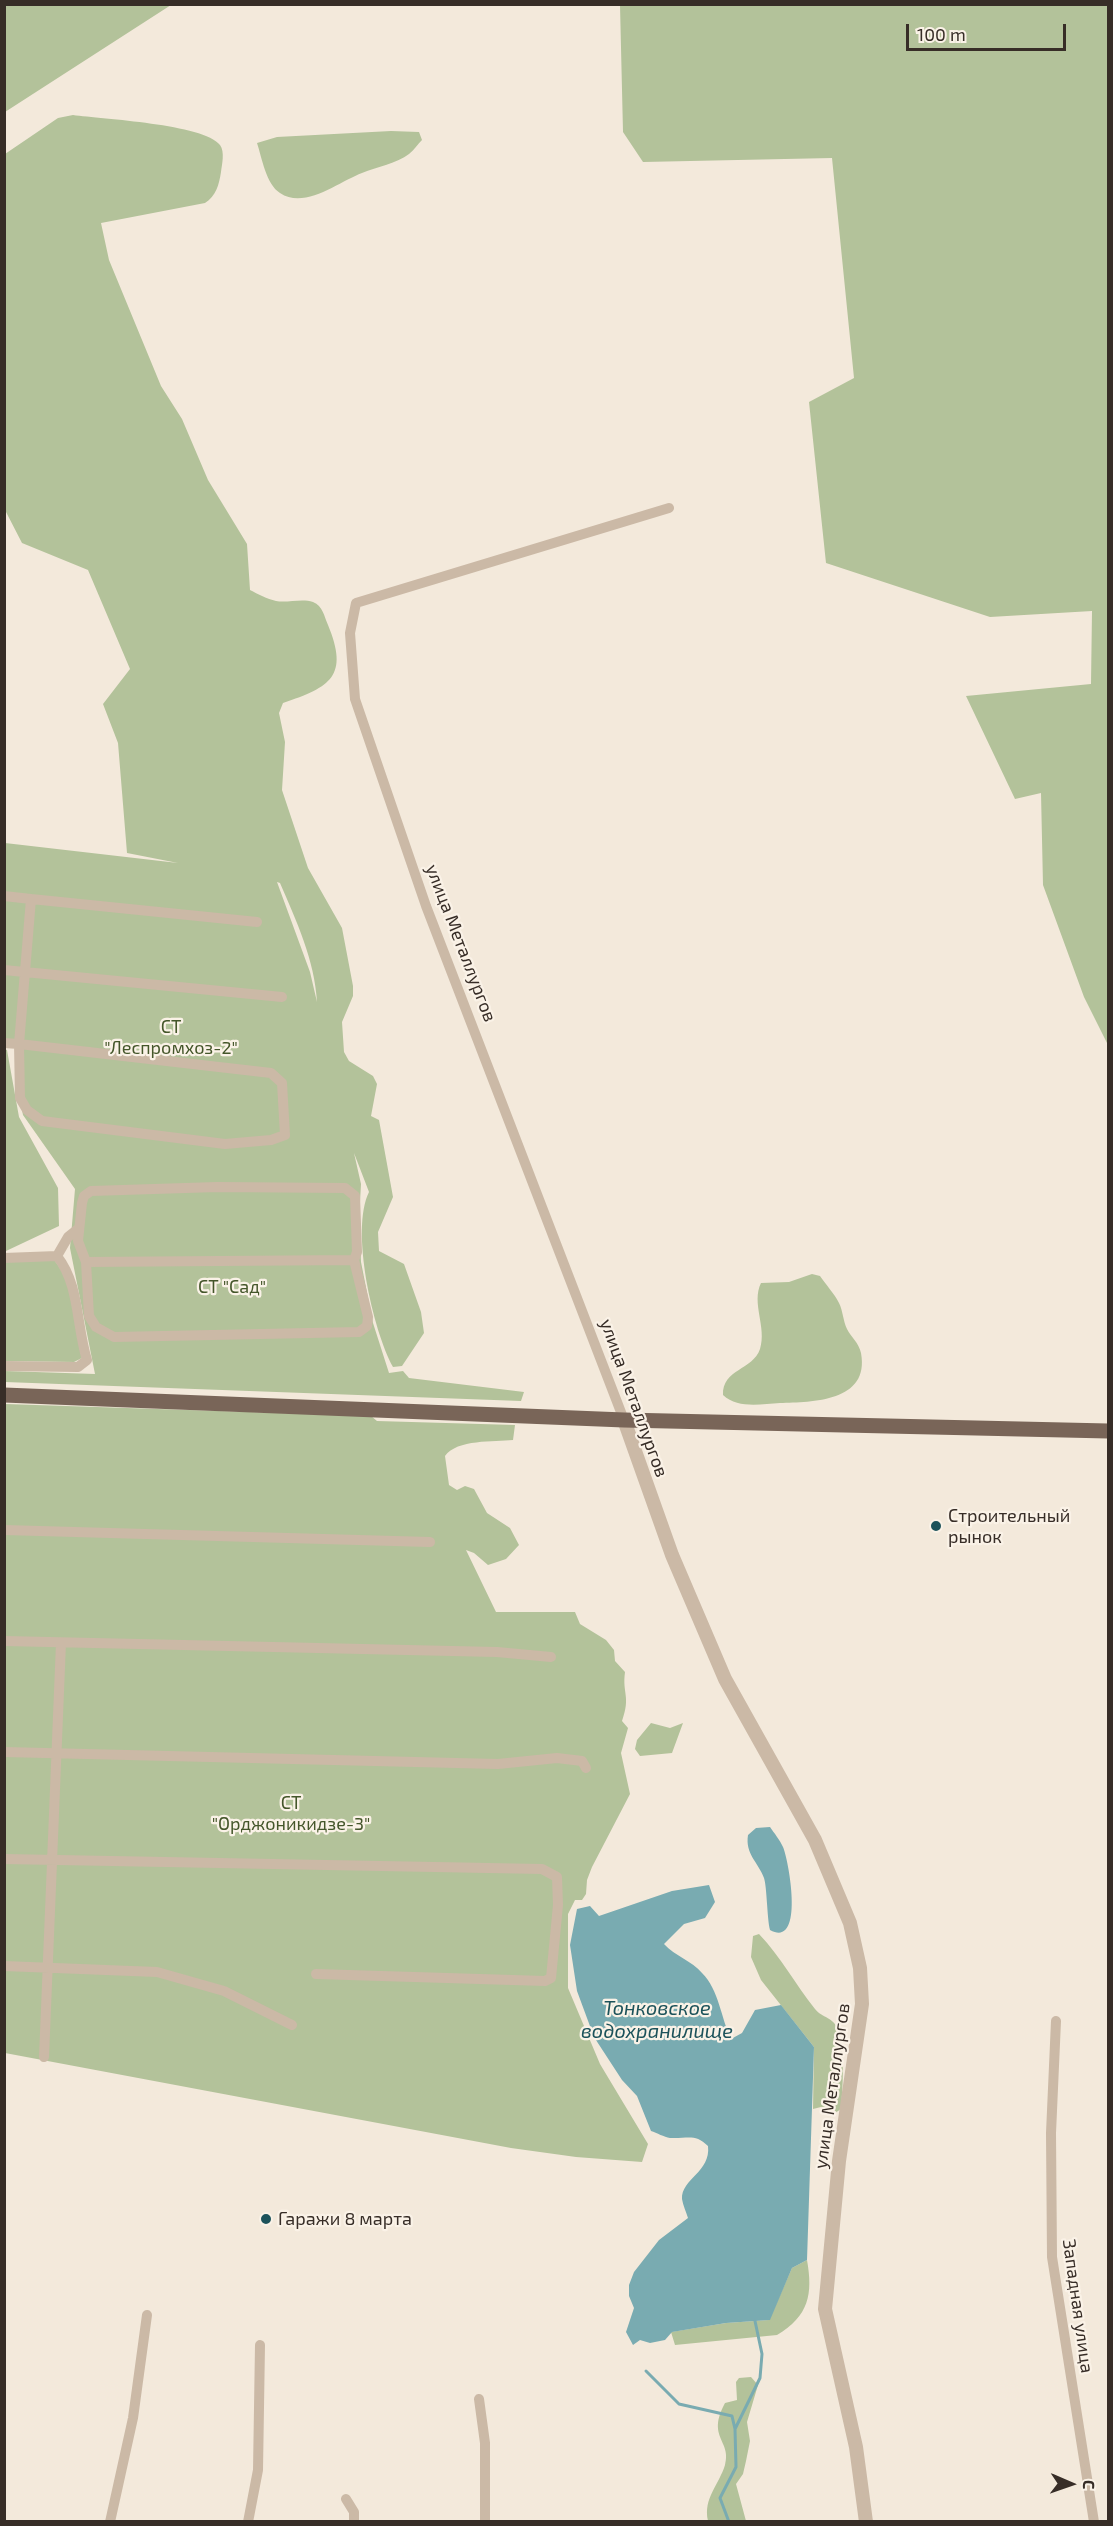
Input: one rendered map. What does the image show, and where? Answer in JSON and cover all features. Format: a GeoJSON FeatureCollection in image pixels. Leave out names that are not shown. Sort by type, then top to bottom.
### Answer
{"type":"FeatureCollection","features":[{"type":"Feature","properties":{"kind":"main road"},"geometry":{"type":"LineString","coordinates":[[4,1395],[624,1420],[1108,1431]]}},
{"type":"Feature","properties":{"kind":"street","name":"улица Металлургов"},"geometry":{"type":"LineString","coordinates":[[669,508],[356,603],[350,633],[355,699],[426,906],[624,1420],[672,1555],[725,1679],[815,1840],[850,1923],[860,1968],[862,2004],[839,2161],[825,2309],[856,2447],[866,2522]]}},
{"type":"Feature","properties":{"kind":"street"},"geometry":{"type":"LineString","coordinates":[[4,896],[257,922]]}},
{"type":"Feature","properties":{"kind":"street"},"geometry":{"type":"LineString","coordinates":[[4,1043],[19,1044],[272,1073],[282,1083],[285,1135],[271,1140],[225,1144],[42,1121],[27,1110],[20,1098],[19,1044],[32,899]]}},
{"type":"Feature","properties":{"kind":"street"},"geometry":{"type":"LineString","coordinates":[[4,970],[282,997]]}},
{"type":"Feature","properties":{"kind":"street"},"geometry":{"type":"LineString","coordinates":[[217,1187],[345,1188],[355,1196],[357,1252],[354,1260],[368,1317],[367,1326],[359,1332],[114,1337],[96,1327],[89,1316],[86,1262],[78,1241],[78,1229],[84,1196],[91,1191],[217,1187]]}},
{"type":"Feature","properties":{"kind":"street"},"geometry":{"type":"LineString","coordinates":[[57,1256],[68,1237],[78,1229]]}},
{"type":"Feature","properties":{"kind":"street"},"geometry":{"type":"LineString","coordinates":[[4,1258],[57,1256]]}},
{"type":"Feature","properties":{"kind":"street"},"geometry":{"type":"LineString","coordinates":[[4,1366],[78,1367],[87,1360],[80,1336],[72,1285],[67,1268],[57,1256]]}},
{"type":"Feature","properties":{"kind":"street"},"geometry":{"type":"LineString","coordinates":[[86,1262],[354,1260]]}},
{"type":"Feature","properties":{"kind":"street"},"geometry":{"type":"LineString","coordinates":[[4,1530],[430,1542]]}},
{"type":"Feature","properties":{"kind":"street"},"geometry":{"type":"LineString","coordinates":[[4,1641],[497,1653],[551,1657]]}},
{"type":"Feature","properties":{"kind":"street"},"geometry":{"type":"LineString","coordinates":[[44,2057],[61,1643]]}},
{"type":"Feature","properties":{"kind":"street"},"geometry":{"type":"LineString","coordinates":[[4,1752],[498,1764],[557,1758],[582,1761],[586,1768]]}},
{"type":"Feature","properties":{"kind":"street"},"geometry":{"type":"LineString","coordinates":[[4,1859],[543,1869],[557,1877],[558,1905],[551,1978],[545,1981],[316,1974]]}},
{"type":"Feature","properties":{"kind":"street"},"geometry":{"type":"LineString","coordinates":[[4,1966],[157,1972],[224,1991],[292,2025]]}},
{"type":"Feature","properties":{"kind":"street","name":"Западная улица"},"geometry":{"type":"LineString","coordinates":[[1056,2021],[1051,2133],[1052,2256],[1094,2522]]}},
{"type":"Feature","properties":{"kind":"street"},"geometry":{"type":"LineString","coordinates":[[110,2522],[134,2418],[147,2315]]}},
{"type":"Feature","properties":{"kind":"street"},"geometry":{"type":"LineString","coordinates":[[249,2522],[258,2470],[260,2345]]}},
{"type":"Feature","properties":{"kind":"street"},"geometry":{"type":"LineString","coordinates":[[479,2399],[484,2443],[485,2522]]}},
{"type":"Feature","properties":{"kind":"street"},"geometry":{"type":"LineString","coordinates":[[346,2499],[354,2512],[354,2522]]}},
{"type":"Feature","properties":{"kind":"green space"},"geometry":{"type":"Polygon","coordinates":[[[5,4],[171,4],[171,5],[5,112],[5,4]]]}},
{"type":"Feature","properties":{"kind":"green space"},"geometry":{"type":"Polygon","coordinates":[[[620,5],[1108,5],[1108,1045],[1084,997],[1043,885],[1041,793],[1015,799],[966,696],[1091,684],[1092,611],[990,617],[826,563],[809,402],[854,378],[832,158],[643,162],[623,132],[620,5]]]}},
{"type":"Feature","properties":{"kind":"green space"},"geometry":{"type":"Polygon","coordinates":[[[73,115],[174,127],[210,138],[222,148],[218,186],[212,197],[205,203],[101,223],[109,260],[161,386],[182,419],[208,480],[247,544],[250,590],[276,601],[313,602],[323,612],[334,642],[337,656],[336,668],[331,677],[324,685],[313,691],[283,703],[279,713],[285,742],[282,790],[308,868],[342,928],[353,986],[353,996],[342,1022],[344,1052],[349,1061],[373,1076],[377,1084],[371,1116],[379,1120],[393,1197],[378,1232],[379,1251],[404,1264],[421,1312],[424,1333],[402,1366],[393,1367],[378,1329],[366,1280],[362,1230],[364,1209],[369,1192],[354,1153],[361,1184],[359,1220],[361,1262],[373,1323],[389,1373],[403,1371],[409,1378],[524,1392],[521,1401],[5,1382],[5,1371],[95,1374],[70,1248],[75,1189],[23,1115],[17,1084],[20,1046],[5,1044],[5,843],[178,863],[127,853],[118,743],[103,704],[130,669],[88,570],[22,543],[5,510],[5,154],[58,118],[73,115]],[[277,882],[310,972],[317,1002],[309,956],[280,883],[277,882]]]}},
{"type":"Feature","properties":{"kind":"green space"},"geometry":{"type":"Polygon","coordinates":[[[391,131],[419,132],[422,140],[409,154],[399,160],[362,173],[322,192],[300,198],[280,193],[271,184],[257,143],[277,137],[391,131]]]}},
{"type":"Feature","properties":{"kind":"green space"},"geometry":{"type":"Polygon","coordinates":[[[4,1049],[7,1050],[19,1117],[58,1188],[59,1226],[6,1251],[4,1049]]]}},
{"type":"Feature","properties":{"kind":"green space"},"geometry":{"type":"Polygon","coordinates":[[[54,1260],[61,1269],[70,1293],[82,1358],[74,1362],[5,1361],[4,1262],[54,1260]]]}},
{"type":"Feature","properties":{"kind":"green space"},"geometry":{"type":"Polygon","coordinates":[[[812,1274],[820,1276],[835,1296],[847,1329],[860,1349],[861,1369],[857,1381],[848,1390],[836,1396],[807,1402],[750,1405],[736,1402],[723,1395],[727,1380],[751,1361],[760,1349],[762,1332],[758,1291],[761,1283],[789,1282],[812,1274]]]}},
{"type":"Feature","properties":{"kind":"green space","name":"СТ \"Орджоникидзе-3\""},"geometry":{"type":"Polygon","coordinates":[[[5,1404],[371,1416],[377,1421],[515,1425],[513,1440],[467,1444],[445,1456],[449,1485],[457,1490],[465,1486],[474,1489],[487,1513],[510,1528],[519,1545],[506,1559],[488,1565],[474,1553],[466,1550],[496,1612],[575,1612],[580,1624],[606,1640],[614,1650],[615,1661],[625,1672],[626,1706],[622,1721],[628,1728],[621,1753],[630,1794],[592,1867],[587,1880],[586,1894],[582,1900],[575,1900],[568,1914],[568,1988],[600,2064],[648,2144],[642,2162],[576,2157],[511,2148],[5,2053],[5,1404]]]}},
{"type":"Feature","properties":{"kind":"green space"},"geometry":{"type":"Polygon","coordinates":[[[651,1723],[670,1728],[683,1723],[672,1753],[640,1756],[635,1749],[637,1740],[651,1723]]]}},
{"type":"Feature","properties":{"kind":"green space"},"geometry":{"type":"Polygon","coordinates":[[[759,1934],[815,2009],[831,2020],[838,2030],[842,2049],[843,2079],[841,2109],[835,2113],[821,2107],[813,2109],[814,2047],[761,1980],[751,1957],[753,1936],[759,1934]]]}},
{"type":"Feature","properties":{"kind":"green space"},"geometry":{"type":"Polygon","coordinates":[[[807,2260],[809,2294],[802,2312],[788,2328],[777,2335],[675,2345],[671,2332],[726,2323],[769,2320],[792,2268],[807,2260]]]}},
{"type":"Feature","properties":{"kind":"green space"},"geometry":{"type":"Polygon","coordinates":[[[751,2377],[758,2385],[747,2422],[750,2441],[746,2461],[743,2474],[736,2484],[746,2521],[708,2521],[708,2505],[725,2465],[726,2457],[718,2431],[720,2415],[725,2403],[737,2400],[736,2382],[739,2378],[751,2377]]]}},
{"type":"Feature","properties":{"kind":"water"},"geometry":{"type":"Polygon","coordinates":[[[770,1827],[779,1839],[786,1855],[791,1884],[791,1916],[788,1927],[781,1932],[770,1930],[764,1878],[748,1847],[748,1835],[756,1828],[770,1827]]]}},
{"type":"Feature","properties":{"kind":"water","name":"Тонковское водохранилище"},"geometry":{"type":"Polygon","coordinates":[[[709,1885],[715,1902],[705,1918],[684,1924],[664,1944],[698,1969],[708,1980],[731,2039],[742,2033],[755,2010],[781,2005],[814,2047],[807,2260],[792,2268],[770,2320],[726,2323],[672,2332],[665,2340],[650,2343],[640,2340],[633,2345],[626,2332],[634,2308],[629,2296],[629,2285],[634,2272],[659,2240],[688,2218],[682,2199],[683,2192],[705,2162],[708,2146],[699,2139],[670,2138],[651,2131],[637,2096],[622,2080],[594,2037],[577,1991],[570,1945],[577,1909],[590,1906],[599,1916],[672,1891],[709,1885]]]}},
{"type":"Feature","properties":{"kind":"waterway"},"geometry":{"type":"LineString","coordinates":[[729,2522],[720,2498],[736,2467],[735,2429],[760,2378],[762,2354],[755,2321]]}},
{"type":"Feature","properties":{"kind":"waterway"},"geometry":{"type":"LineString","coordinates":[[646,2371],[679,2404],[732,2416],[735,2429]]}},
{"type":"Feature","properties":{"kind":"place","name":"Строительный рынок"},"geometry":{"type":"Point","coordinates":[936,1526]}},
{"type":"Feature","properties":{"kind":"place","name":"Гаражи 8 марта"},"geometry":{"type":"Point","coordinates":[266,2219]}},
{"type":"Feature","properties":{"kind":"park label","name":"СТ \"Леспромхоз-2\""},"geometry":{"type":"Point","coordinates":[171,1037]}},
{"type":"Feature","properties":{"kind":"park label","name":"СТ \"Сад\""},"geometry":{"type":"Point","coordinates":[232,1287]}}]}
